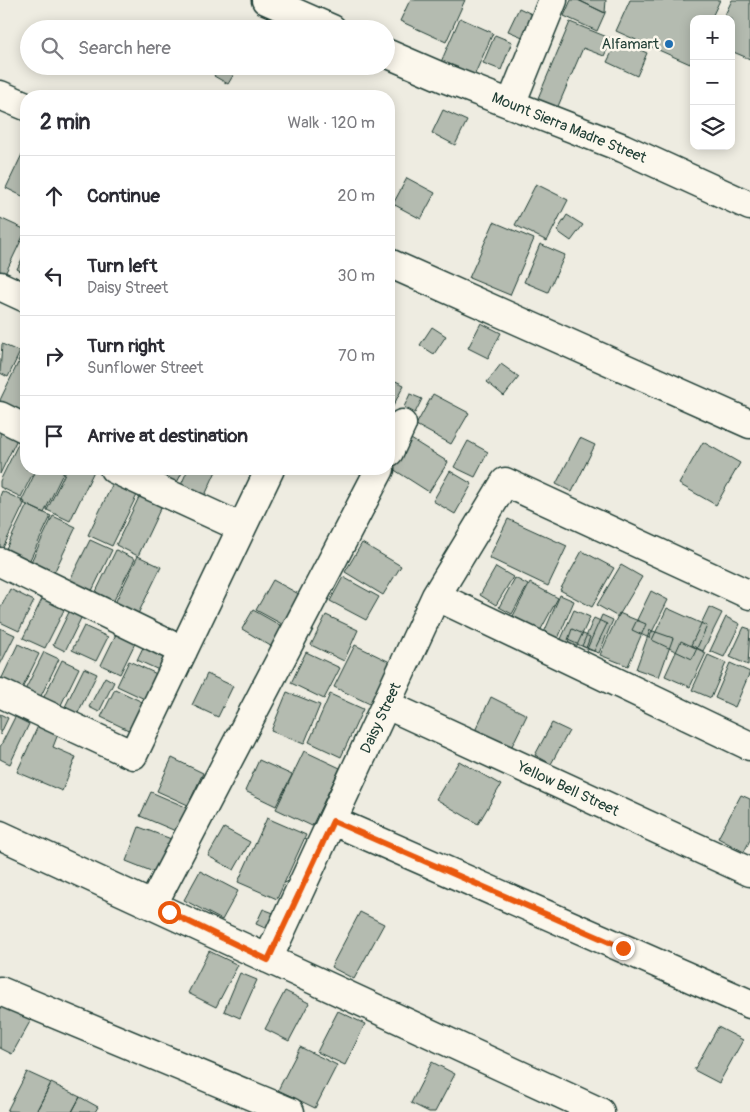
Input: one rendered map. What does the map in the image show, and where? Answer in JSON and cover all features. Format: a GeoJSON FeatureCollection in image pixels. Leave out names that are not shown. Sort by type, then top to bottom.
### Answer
{"type":"FeatureCollection","features":[{"type":"Feature","properties":{"kind":"street"},"geometry":{"type":"LineString","coordinates":[[266,0],[312,20]]}},
{"type":"Feature","properties":{"kind":"street"},"geometry":{"type":"LineString","coordinates":[[511,104],[553,0]]}},
{"type":"Feature","properties":{"kind":"street","name":"Mount Sierra Madre Street"},"geometry":{"type":"LineString","coordinates":[[395,57],[623,148],[750,206]]}},
{"type":"Feature","properties":{"kind":"street"},"geometry":{"type":"LineString","coordinates":[[0,95],[20,103]]}},
{"type":"Feature","properties":{"kind":"street"},"geometry":{"type":"LineString","coordinates":[[395,266],[750,424]]}},
{"type":"Feature","properties":{"kind":"street"},"geometry":{"type":"LineString","coordinates":[[0,286],[20,295]]}},
{"type":"Feature","properties":{"kind":"street"},"geometry":{"type":"LineString","coordinates":[[0,416],[20,426]]}},
{"type":"Feature","properties":{"kind":"street"},"geometry":{"type":"LineString","coordinates":[[395,439],[402,424]]}},
{"type":"Feature","properties":{"kind":"street"},"geometry":{"type":"LineString","coordinates":[[127,475],[240,527]]}},
{"type":"Feature","properties":{"kind":"street"},"geometry":{"type":"LineString","coordinates":[[0,693],[133,755],[240,527],[267,475]]}},
{"type":"Feature","properties":{"kind":"street"},"geometry":{"type":"LineString","coordinates":[[153,904],[377,475]]}},
{"type":"Feature","properties":{"kind":"street","name":"Daisy Street"},"geometry":{"type":"LineString","coordinates":[[268,960],[436,596],[505,482],[750,595]]}},
{"type":"Feature","properties":{"kind":"street"},"geometry":{"type":"LineString","coordinates":[[0,562],[183,651]]}},
{"type":"Feature","properties":{"kind":"street"},"geometry":{"type":"LineString","coordinates":[[436,596],[750,746]]}},
{"type":"Feature","properties":{"kind":"street","name":"Yellow Bell Street"},"geometry":{"type":"LineString","coordinates":[[386,705],[750,872]]}},
{"type":"Feature","properties":{"kind":"street"},"geometry":{"type":"LineString","coordinates":[[333,821],[750,1004]]}},
{"type":"Feature","properties":{"kind":"street"},"geometry":{"type":"LineString","coordinates":[[0,835],[600,1112]]}},
{"type":"Feature","properties":{"kind":"street"},"geometry":{"type":"LineString","coordinates":[[0,991],[290,1112]]}},
{"type":"Feature","properties":{"kind":"building"},"geometry":{"type":"Polygon","coordinates":[[[410,0],[465,0],[446,42],[400,21],[410,0]]]}},
{"type":"Feature","properties":{"kind":"building"},"geometry":{"type":"Polygon","coordinates":[[[571,0],[578,0],[605,13],[597,31],[564,16],[571,0]]]}},
{"type":"Feature","properties":{"kind":"building"},"geometry":{"type":"Polygon","coordinates":[[[578,0],[606,0],[605,13],[578,0]]]}},
{"type":"Feature","properties":{"kind":"building","name":"Alfamart"},"geometry":{"type":"Polygon","coordinates":[[[630,0],[720,0],[713,15],[690,15],[690,64],[616,31],[630,0]]]}},
{"type":"Feature","properties":{"kind":"building"},"geometry":{"type":"Polygon","coordinates":[[[732,0],[750,0],[750,59],[735,53],[735,15],[725,15],[732,0]]]}},
{"type":"Feature","properties":{"kind":"building"},"geometry":{"type":"Polygon","coordinates":[[[519,8],[536,16],[525,38],[508,31],[519,8]]]}},
{"type":"Feature","properties":{"kind":"building"},"geometry":{"type":"Polygon","coordinates":[[[460,18],[493,33],[474,76],[441,62],[460,18]]]}},
{"type":"Feature","properties":{"kind":"building"},"geometry":{"type":"Polygon","coordinates":[[[570,22],[612,39],[604,56],[583,48],[553,118],[533,110],[570,22]]]}},
{"type":"Feature","properties":{"kind":"building"},"geometry":{"type":"Polygon","coordinates":[[[495,35],[512,42],[501,70],[483,63],[495,35]]]}},
{"type":"Feature","properties":{"kind":"building"},"geometry":{"type":"Polygon","coordinates":[[[618,40],[647,53],[637,76],[607,62],[618,40]]]}},
{"type":"Feature","properties":{"kind":"building"},"geometry":{"type":"Polygon","coordinates":[[[215,75],[233,75],[228,84],[215,75]]]}},
{"type":"Feature","properties":{"kind":"building"},"geometry":{"type":"Polygon","coordinates":[[[443,110],[467,121],[455,145],[432,133],[443,110]]]}},
{"type":"Feature","properties":{"kind":"building"},"geometry":{"type":"Polygon","coordinates":[[[20,159],[20,195],[6,188],[20,159]]]}},
{"type":"Feature","properties":{"kind":"building"},"geometry":{"type":"Polygon","coordinates":[[[407,178],[435,193],[421,219],[395,205],[395,200],[407,178]]]}},
{"type":"Feature","properties":{"kind":"building"},"geometry":{"type":"Polygon","coordinates":[[[536,184],[568,200],[547,241],[515,225],[536,184]]]}},
{"type":"Feature","properties":{"kind":"building"},"geometry":{"type":"Polygon","coordinates":[[[567,215],[583,225],[571,241],[557,231],[567,215]]]}},
{"type":"Feature","properties":{"kind":"building"},"geometry":{"type":"Polygon","coordinates":[[[0,218],[20,227],[20,243],[5,274],[0,272],[0,218]]]}},
{"type":"Feature","properties":{"kind":"building"},"geometry":{"type":"Polygon","coordinates":[[[494,222],[534,239],[510,295],[469,278],[494,222]]]}},
{"type":"Feature","properties":{"kind":"building"},"geometry":{"type":"Polygon","coordinates":[[[540,244],[565,255],[548,292],[524,282],[540,244]]]}},
{"type":"Feature","properties":{"kind":"building"},"geometry":{"type":"Polygon","coordinates":[[[481,323],[501,333],[488,358],[468,348],[481,323]]]}},
{"type":"Feature","properties":{"kind":"building"},"geometry":{"type":"Polygon","coordinates":[[[432,327],[446,336],[434,354],[420,345],[432,327]]]}},
{"type":"Feature","properties":{"kind":"building"},"geometry":{"type":"Polygon","coordinates":[[[2,344],[20,352],[8,377],[0,373],[2,344]]]}},
{"type":"Feature","properties":{"kind":"building"},"geometry":{"type":"Polygon","coordinates":[[[18,363],[20,364],[20,423],[0,413],[0,400],[18,363]]]}},
{"type":"Feature","properties":{"kind":"building"},"geometry":{"type":"Polygon","coordinates":[[[501,364],[519,377],[504,396],[487,382],[501,364]]]}},
{"type":"Feature","properties":{"kind":"building"},"geometry":{"type":"Polygon","coordinates":[[[395,381],[404,385],[395,402],[395,381]]]}},
{"type":"Feature","properties":{"kind":"building"},"geometry":{"type":"Polygon","coordinates":[[[410,394],[422,399],[415,413],[404,407],[410,394]]]}},
{"type":"Feature","properties":{"kind":"building"},"geometry":{"type":"Polygon","coordinates":[[[433,394],[469,413],[451,444],[416,425],[433,394]]]}},
{"type":"Feature","properties":{"kind":"building"},"geometry":{"type":"Polygon","coordinates":[[[0,423],[20,433],[0,474],[0,423]]]}},
{"type":"Feature","properties":{"kind":"building"},"geometry":{"type":"Polygon","coordinates":[[[580,438],[595,445],[572,492],[556,484],[580,438]]]}},
{"type":"Feature","properties":{"kind":"building"},"geometry":{"type":"Polygon","coordinates":[[[411,439],[448,462],[429,492],[395,470],[395,466],[411,439]]]}},
{"type":"Feature","properties":{"kind":"building"},"geometry":{"type":"Polygon","coordinates":[[[20,440],[20,475],[32,475],[21,497],[0,487],[0,481],[20,440]]]}},
{"type":"Feature","properties":{"kind":"building"},"geometry":{"type":"Polygon","coordinates":[[[468,441],[488,452],[475,477],[454,467],[468,441]]]}},
{"type":"Feature","properties":{"kind":"building"},"geometry":{"type":"Polygon","coordinates":[[[703,442],[740,463],[716,505],[679,484],[703,442]]]}},
{"type":"Feature","properties":{"kind":"building"},"geometry":{"type":"Polygon","coordinates":[[[450,471],[472,484],[455,514],[433,501],[450,471]]]}},
{"type":"Feature","properties":{"kind":"building"},"geometry":{"type":"Polygon","coordinates":[[[34,475],[62,475],[44,513],[21,502],[34,475]]]}},
{"type":"Feature","properties":{"kind":"building"},"geometry":{"type":"Polygon","coordinates":[[[64,475],[92,475],[70,521],[47,510],[64,475]]]}},
{"type":"Feature","properties":{"kind":"building"},"geometry":{"type":"Polygon","coordinates":[[[150,475],[181,475],[172,492],[147,481],[150,475]]]}},
{"type":"Feature","properties":{"kind":"building"},"geometry":{"type":"Polygon","coordinates":[[[185,475],[214,475],[201,504],[177,494],[185,475]]]}},
{"type":"Feature","properties":{"kind":"building"},"geometry":{"type":"Polygon","coordinates":[[[114,481],[138,493],[112,546],[88,535],[114,481]]]}},
{"type":"Feature","properties":{"kind":"building"},"geometry":{"type":"Polygon","coordinates":[[[2,491],[25,502],[0,554],[0,496],[2,491]]]}},
{"type":"Feature","properties":{"kind":"building"},"geometry":{"type":"Polygon","coordinates":[[[141,493],[163,503],[138,556],[116,545],[141,493]]]}},
{"type":"Feature","properties":{"kind":"building"},"geometry":{"type":"Polygon","coordinates":[[[27,505],[51,516],[25,570],[1,559],[27,505]]]}},
{"type":"Feature","properties":{"kind":"building"},"geometry":{"type":"Polygon","coordinates":[[[53,516],[76,527],[50,581],[27,570],[53,516]]]}},
{"type":"Feature","properties":{"kind":"building"},"geometry":{"type":"Polygon","coordinates":[[[508,519],[567,546],[548,586],[489,558],[508,519]]]}},
{"type":"Feature","properties":{"kind":"building"},"geometry":{"type":"Polygon","coordinates":[[[90,540],[112,550],[88,599],[66,588],[90,540]]]}},
{"type":"Feature","properties":{"kind":"building"},"geometry":{"type":"Polygon","coordinates":[[[362,543],[401,566],[383,595],[345,572],[362,543]]]}},
{"type":"Feature","properties":{"kind":"building"},"geometry":{"type":"Polygon","coordinates":[[[116,550],[135,559],[111,606],[93,598],[116,550]]]}},
{"type":"Feature","properties":{"kind":"building"},"geometry":{"type":"Polygon","coordinates":[[[582,551],[614,568],[592,607],[560,590],[582,551]]]}},
{"type":"Feature","properties":{"kind":"building"},"geometry":{"type":"Polygon","coordinates":[[[138,556],[161,567],[135,620],[112,609],[138,556]]]}},
{"type":"Feature","properties":{"kind":"building"},"geometry":{"type":"Polygon","coordinates":[[[621,565],[642,577],[618,617],[597,605],[621,565]]]}},
{"type":"Feature","properties":{"kind":"building"},"geometry":{"type":"Polygon","coordinates":[[[496,567],[513,577],[496,605],[480,595],[496,567]]]}},
{"type":"Feature","properties":{"kind":"building"},"geometry":{"type":"Polygon","coordinates":[[[343,577],[379,597],[366,620],[330,601],[343,577]]]}},
{"type":"Feature","properties":{"kind":"building"},"geometry":{"type":"Polygon","coordinates":[[[515,578],[528,585],[512,614],[499,607],[515,578]]]}},
{"type":"Feature","properties":{"kind":"building"},"geometry":{"type":"Polygon","coordinates":[[[273,580],[308,599],[291,629],[256,610],[273,580]]]}},
{"type":"Feature","properties":{"kind":"building"},"geometry":{"type":"Polygon","coordinates":[[[530,583],[558,598],[540,631],[513,616],[530,583]]]}},
{"type":"Feature","properties":{"kind":"building"},"geometry":{"type":"Polygon","coordinates":[[[10,589],[34,601],[19,631],[0,622],[0,609],[10,589]]]}},
{"type":"Feature","properties":{"kind":"building"},"geometry":{"type":"Polygon","coordinates":[[[46,591],[68,602],[45,648],[23,638],[46,591]]]}},
{"type":"Feature","properties":{"kind":"building"},"geometry":{"type":"Polygon","coordinates":[[[651,591],[668,600],[649,638],[632,630],[651,591]]]}},
{"type":"Feature","properties":{"kind":"building"},"geometry":{"type":"Polygon","coordinates":[[[560,595],[574,601],[557,641],[543,635],[560,595]]]}},
{"type":"Feature","properties":{"kind":"building"},"geometry":{"type":"Polygon","coordinates":[[[709,607],[722,613],[703,651],[691,645],[709,607]]]}},
{"type":"Feature","properties":{"kind":"building"},"geometry":{"type":"Polygon","coordinates":[[[71,608],[83,614],[65,651],[53,645],[71,608]]]}},
{"type":"Feature","properties":{"kind":"building"},"geometry":{"type":"Polygon","coordinates":[[[667,608],[707,626],[692,659],[652,640],[667,608]]]}},
{"type":"Feature","properties":{"kind":"building"},"geometry":{"type":"Polygon","coordinates":[[[253,610],[285,628],[274,648],[242,629],[253,610]]]}},
{"type":"Feature","properties":{"kind":"building"},"geometry":{"type":"Polygon","coordinates":[[[574,610],[590,617],[573,654],[557,648],[574,610]]]}},
{"type":"Feature","properties":{"kind":"building"},"geometry":{"type":"Polygon","coordinates":[[[619,613],[646,624],[628,666],[600,655],[619,613]]]}},
{"type":"Feature","properties":{"kind":"building"},"geometry":{"type":"Polygon","coordinates":[[[326,615],[358,630],[344,661],[311,645],[326,615]]]}},
{"type":"Feature","properties":{"kind":"building"},"geometry":{"type":"Polygon","coordinates":[[[602,615],[613,620],[599,653],[587,649],[602,615]]]}},
{"type":"Feature","properties":{"kind":"building"},"geometry":{"type":"Polygon","coordinates":[[[726,617],[740,624],[724,657],[710,651],[726,617]]]}},
{"type":"Feature","properties":{"kind":"building"},"geometry":{"type":"Polygon","coordinates":[[[594,618],[607,624],[594,651],[582,646],[594,618]]]}},
{"type":"Feature","properties":{"kind":"building"},"geometry":{"type":"Polygon","coordinates":[[[121,624],[140,633],[120,674],[101,665],[121,624]]]}},
{"type":"Feature","properties":{"kind":"building"},"geometry":{"type":"Polygon","coordinates":[[[84,626],[108,637],[96,661],[72,650],[84,626]]]}},
{"type":"Feature","properties":{"kind":"building"},"geometry":{"type":"Polygon","coordinates":[[[744,627],[750,629],[748,665],[730,657],[744,627]]]}},
{"type":"Feature","properties":{"kind":"building"},"geometry":{"type":"Polygon","coordinates":[[[0,628],[15,635],[0,665],[0,628]]]}},
{"type":"Feature","properties":{"kind":"building"},"geometry":{"type":"Polygon","coordinates":[[[572,629],[590,637],[586,648],[568,640],[572,629]]]}},
{"type":"Feature","properties":{"kind":"building"},"geometry":{"type":"Polygon","coordinates":[[[650,630],[673,638],[659,677],[636,669],[650,630]]]}},
{"type":"Feature","properties":{"kind":"building"},"geometry":{"type":"Polygon","coordinates":[[[147,639],[171,651],[161,671],[137,660],[147,639]]]}},
{"type":"Feature","properties":{"kind":"building"},"geometry":{"type":"Polygon","coordinates":[[[681,641],[706,653],[690,687],[665,676],[681,641]]]}},
{"type":"Feature","properties":{"kind":"building"},"geometry":{"type":"Polygon","coordinates":[[[18,644],[39,654],[19,695],[0,682],[18,644]]]}},
{"type":"Feature","properties":{"kind":"building"},"geometry":{"type":"Polygon","coordinates":[[[355,645],[390,662],[370,704],[334,687],[355,645]]]}},
{"type":"Feature","properties":{"kind":"building"},"geometry":{"type":"Polygon","coordinates":[[[44,652],[59,659],[37,704],[22,696],[44,652]]]}},
{"type":"Feature","properties":{"kind":"building"},"geometry":{"type":"Polygon","coordinates":[[[306,652],[340,668],[324,699],[291,683],[306,652]]]}},
{"type":"Feature","properties":{"kind":"building"},"geometry":{"type":"Polygon","coordinates":[[[708,655],[726,663],[711,698],[692,690],[708,655]]]}},
{"type":"Feature","properties":{"kind":"building"},"geometry":{"type":"Polygon","coordinates":[[[62,660],[79,668],[57,713],[40,705],[62,660]]]}},
{"type":"Feature","properties":{"kind":"building"},"geometry":{"type":"Polygon","coordinates":[[[129,661],[163,677],[151,702],[117,686],[129,661]]]}},
{"type":"Feature","properties":{"kind":"building"},"geometry":{"type":"Polygon","coordinates":[[[730,663],[750,672],[735,707],[715,698],[730,663]]]}},
{"type":"Feature","properties":{"kind":"building"},"geometry":{"type":"Polygon","coordinates":[[[84,668],[97,674],[74,721],[61,715],[84,668]]]}},
{"type":"Feature","properties":{"kind":"building"},"geometry":{"type":"Polygon","coordinates":[[[207,674],[233,686],[218,717],[192,705],[207,674]]]}},
{"type":"Feature","properties":{"kind":"building"},"geometry":{"type":"Polygon","coordinates":[[[105,677],[114,682],[99,712],[89,707],[105,677]]]}},
{"type":"Feature","properties":{"kind":"building"},"geometry":{"type":"Polygon","coordinates":[[[115,689],[155,708],[141,736],[101,717],[115,689]]]}},
{"type":"Feature","properties":{"kind":"building"},"geometry":{"type":"Polygon","coordinates":[[[287,692],[320,705],[304,744],[271,731],[287,692]]]}},
{"type":"Feature","properties":{"kind":"building"},"geometry":{"type":"Polygon","coordinates":[[[330,694],[363,709],[341,757],[309,742],[330,694]]]}},
{"type":"Feature","properties":{"kind":"building"},"geometry":{"type":"Polygon","coordinates":[[[491,697],[527,715],[510,750],[474,733],[491,697]]]}},
{"type":"Feature","properties":{"kind":"building"},"geometry":{"type":"Polygon","coordinates":[[[0,714],[8,718],[0,735],[0,714]]]}},
{"type":"Feature","properties":{"kind":"building"},"geometry":{"type":"Polygon","coordinates":[[[15,717],[29,724],[10,764],[0,759],[0,747],[15,717]]]}},
{"type":"Feature","properties":{"kind":"building"},"geometry":{"type":"Polygon","coordinates":[[[552,723],[569,731],[551,764],[535,755],[552,723]]]}},
{"type":"Feature","properties":{"kind":"building"},"geometry":{"type":"Polygon","coordinates":[[[38,726],[58,734],[53,747],[76,757],[62,791],[17,772],[38,726]]]}},
{"type":"Feature","properties":{"kind":"building"},"geometry":{"type":"Polygon","coordinates":[[[304,751],[340,768],[312,826],[276,809],[304,751]]]}},
{"type":"Feature","properties":{"kind":"building"},"geometry":{"type":"Polygon","coordinates":[[[172,758],[203,773],[188,805],[157,791],[172,758]]]}},
{"type":"Feature","properties":{"kind":"building"},"geometry":{"type":"Polygon","coordinates":[[[259,760],[292,775],[276,806],[245,791],[259,760]]]}},
{"type":"Feature","properties":{"kind":"building"},"geometry":{"type":"Polygon","coordinates":[[[459,761],[501,785],[478,824],[436,799],[459,761]]]}},
{"type":"Feature","properties":{"kind":"building"},"geometry":{"type":"Polygon","coordinates":[[[151,792],[188,808],[178,832],[140,816],[151,792]]]}},
{"type":"Feature","properties":{"kind":"building"},"geometry":{"type":"Polygon","coordinates":[[[741,795],[750,799],[750,840],[744,852],[718,838],[741,795]]]}},
{"type":"Feature","properties":{"kind":"building"},"geometry":{"type":"Polygon","coordinates":[[[267,818],[306,835],[277,899],[238,882],[267,818]]]}},
{"type":"Feature","properties":{"kind":"building"},"geometry":{"type":"Polygon","coordinates":[[[139,827],[174,840],[161,875],[126,861],[139,827]]]}},
{"type":"Feature","properties":{"kind":"building"},"geometry":{"type":"Polygon","coordinates":[[[224,828],[250,842],[234,870],[208,856],[224,828]]]}},
{"type":"Feature","properties":{"kind":"building"},"geometry":{"type":"Polygon","coordinates":[[[200,871],[238,891],[222,920],[184,900],[200,871]]]}},
{"type":"Feature","properties":{"kind":"building"},"geometry":{"type":"Polygon","coordinates":[[[263,909],[284,917],[276,933],[256,924],[263,909]]]}},
{"type":"Feature","properties":{"kind":"building"},"geometry":{"type":"Polygon","coordinates":[[[360,912],[384,924],[354,979],[331,967],[360,912]]]}},
{"type":"Feature","properties":{"kind":"building"},"geometry":{"type":"Polygon","coordinates":[[[209,951],[238,965],[216,1007],[188,993],[209,951]]]}},
{"type":"Feature","properties":{"kind":"building"},"geometry":{"type":"Polygon","coordinates":[[[240,973],[257,980],[240,1018],[224,1011],[240,973]]]}},
{"type":"Feature","properties":{"kind":"building"},"geometry":{"type":"Polygon","coordinates":[[[285,991],[309,1003],[289,1041],[265,1029],[285,991]]]}},
{"type":"Feature","properties":{"kind":"building"},"geometry":{"type":"Polygon","coordinates":[[[0,1000],[32,1018],[12,1054],[0,1048],[0,1000]]]}},
{"type":"Feature","properties":{"kind":"building"},"geometry":{"type":"Polygon","coordinates":[[[338,1011],[365,1024],[345,1065],[317,1052],[338,1011]]]}},
{"type":"Feature","properties":{"kind":"building"},"geometry":{"type":"Polygon","coordinates":[[[718,1027],[743,1040],[719,1083],[694,1070],[718,1027]]]}},
{"type":"Feature","properties":{"kind":"building"},"geometry":{"type":"Polygon","coordinates":[[[300,1047],[337,1065],[315,1108],[278,1090],[300,1047]]]}},
{"type":"Feature","properties":{"kind":"building"},"geometry":{"type":"Polygon","coordinates":[[[432,1062],[455,1074],[435,1112],[429,1112],[411,1103],[432,1062]]]}},
{"type":"Feature","properties":{"kind":"building"},"geometry":{"type":"Polygon","coordinates":[[[27,1072],[51,1083],[36,1112],[7,1111],[27,1072]]]}},
{"type":"Feature","properties":{"kind":"building"},"geometry":{"type":"Polygon","coordinates":[[[51,1083],[80,1097],[72,1112],[36,1112],[51,1083]]]}},
{"type":"Feature","properties":{"kind":"building"},"geometry":{"type":"Polygon","coordinates":[[[80,1097],[98,1107],[95,1112],[72,1112],[80,1097]]]}},
{"type":"Feature","properties":{"kind":"place","name":"Alfamart"},"geometry":{"type":"Point","coordinates":[669,44]}},
{"type":"Feature","properties":{"kind":"route"},"geometry":{"type":"LineString","coordinates":[[169,912],[268,960],[333,821],[623,948]]}}]}
